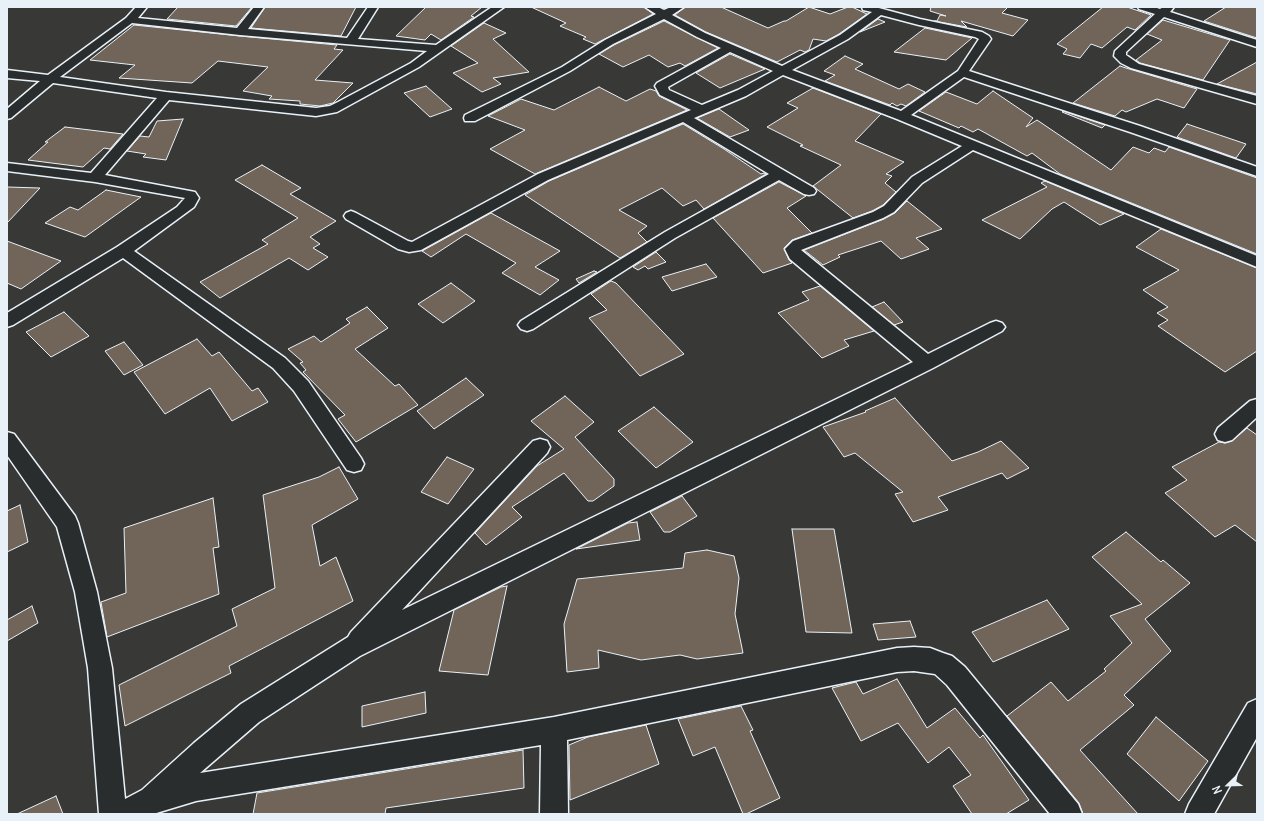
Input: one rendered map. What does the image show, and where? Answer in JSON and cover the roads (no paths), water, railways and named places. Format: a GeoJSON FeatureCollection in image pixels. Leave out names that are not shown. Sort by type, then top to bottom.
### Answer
{"type":"FeatureCollection","features":[{"type":"Feature","properties":{"kind":"street"},"geometry":{"type":"LineString","coordinates":[[7,115],[50,79],[130,20],[142,7]]}},
{"type":"Feature","properties":{"kind":"street"},"geometry":{"type":"LineString","coordinates":[[240,32],[259,7]]}},
{"type":"Feature","properties":{"kind":"street"},"geometry":{"type":"LineString","coordinates":[[350,42],[373,7]]}},
{"type":"Feature","properties":{"kind":"street"},"geometry":{"type":"LineString","coordinates":[[7,74],[166,96],[307,112],[325,111],[342,105],[408,69],[499,7]]}},
{"type":"Feature","properties":{"kind":"street"},"geometry":{"type":"LineString","coordinates":[[650,7],[729,48],[783,71],[902,116],[1257,262]]}},
{"type":"Feature","properties":{"kind":"street"},"geometry":{"type":"LineString","coordinates":[[470,118],[566,69],[609,42],[679,7]]}},
{"type":"Feature","properties":{"kind":"street"},"geometry":{"type":"LineString","coordinates":[[864,7],[878,12],[982,36],[985,40],[962,73],[902,116]]}},
{"type":"Feature","properties":{"kind":"street"},"geometry":{"type":"LineString","coordinates":[[1143,7],[1166,10],[1257,44]]}},
{"type":"Feature","properties":{"kind":"street"},"geometry":{"type":"LineString","coordinates":[[1166,10],[1122,51],[1120,56],[1125,61],[1136,66],[1257,100]]}},
{"type":"Feature","properties":{"kind":"street"},"geometry":{"type":"LineString","coordinates":[[351,216],[402,245],[416,246],[543,177],[742,93],[844,37],[878,12]]}},
{"type":"Feature","properties":{"kind":"street"},"geometry":{"type":"LineString","coordinates":[[130,20],[240,32],[438,49]]}},
{"type":"Feature","properties":{"kind":"street"},"geometry":{"type":"LineString","coordinates":[[702,110],[664,92],[661,86],[729,48]]}},
{"type":"Feature","properties":{"kind":"street"},"geometry":{"type":"LineString","coordinates":[[962,73],[1135,129],[1257,172]]}},
{"type":"Feature","properties":{"kind":"street"},"geometry":{"type":"LineString","coordinates":[[95,178],[166,96]]}},
{"type":"Feature","properties":{"kind":"street"},"geometry":{"type":"LineString","coordinates":[[685,118],[809,191]]}},
{"type":"Feature","properties":{"kind":"street"},"geometry":{"type":"LineString","coordinates":[[926,363],[796,255],[793,249],[798,245],[878,216],[889,210],[917,180],[972,145]]}},
{"type":"Feature","properties":{"kind":"street"},"geometry":{"type":"LineString","coordinates":[[7,167],[95,178],[182,193],[190,195],[192,198],[189,204],[182,210],[123,251],[7,321]]}},
{"type":"Feature","properties":{"kind":"street"},"geometry":{"type":"LineString","coordinates":[[527,325],[670,235],[779,174]]}},
{"type":"Feature","properties":{"kind":"street"},"geometry":{"type":"LineString","coordinates":[[123,251],[279,362],[301,386],[354,464]]}},
{"type":"Feature","properties":{"kind":"street"},"geometry":{"type":"LineString","coordinates":[[127,814],[150,800],[203,752],[250,713],[351,648],[996,327]]}},
{"type":"Feature","properties":{"kind":"street"},"geometry":{"type":"LineString","coordinates":[[1225,434],[1257,406]]}},
{"type":"Feature","properties":{"kind":"street"},"geometry":{"type":"LineString","coordinates":[[7,440],[67,523],[86,592],[100,668],[113,814]]}},
{"type":"Feature","properties":{"kind":"street"},"geometry":{"type":"LineString","coordinates":[[351,648],[540,447]]}},
{"type":"Feature","properties":{"kind":"street"},"geometry":{"type":"LineString","coordinates":[[150,800],[196,787],[554,730],[897,660],[930,660],[943,665],[956,676],[1068,814]]}},
{"type":"Feature","properties":{"kind":"street"},"geometry":{"type":"LineString","coordinates":[[1199,814],[1257,712]]}},
{"type":"Feature","properties":{"kind":"street"},"geometry":{"type":"LineString","coordinates":[[554,730],[554,814]]}}]}
